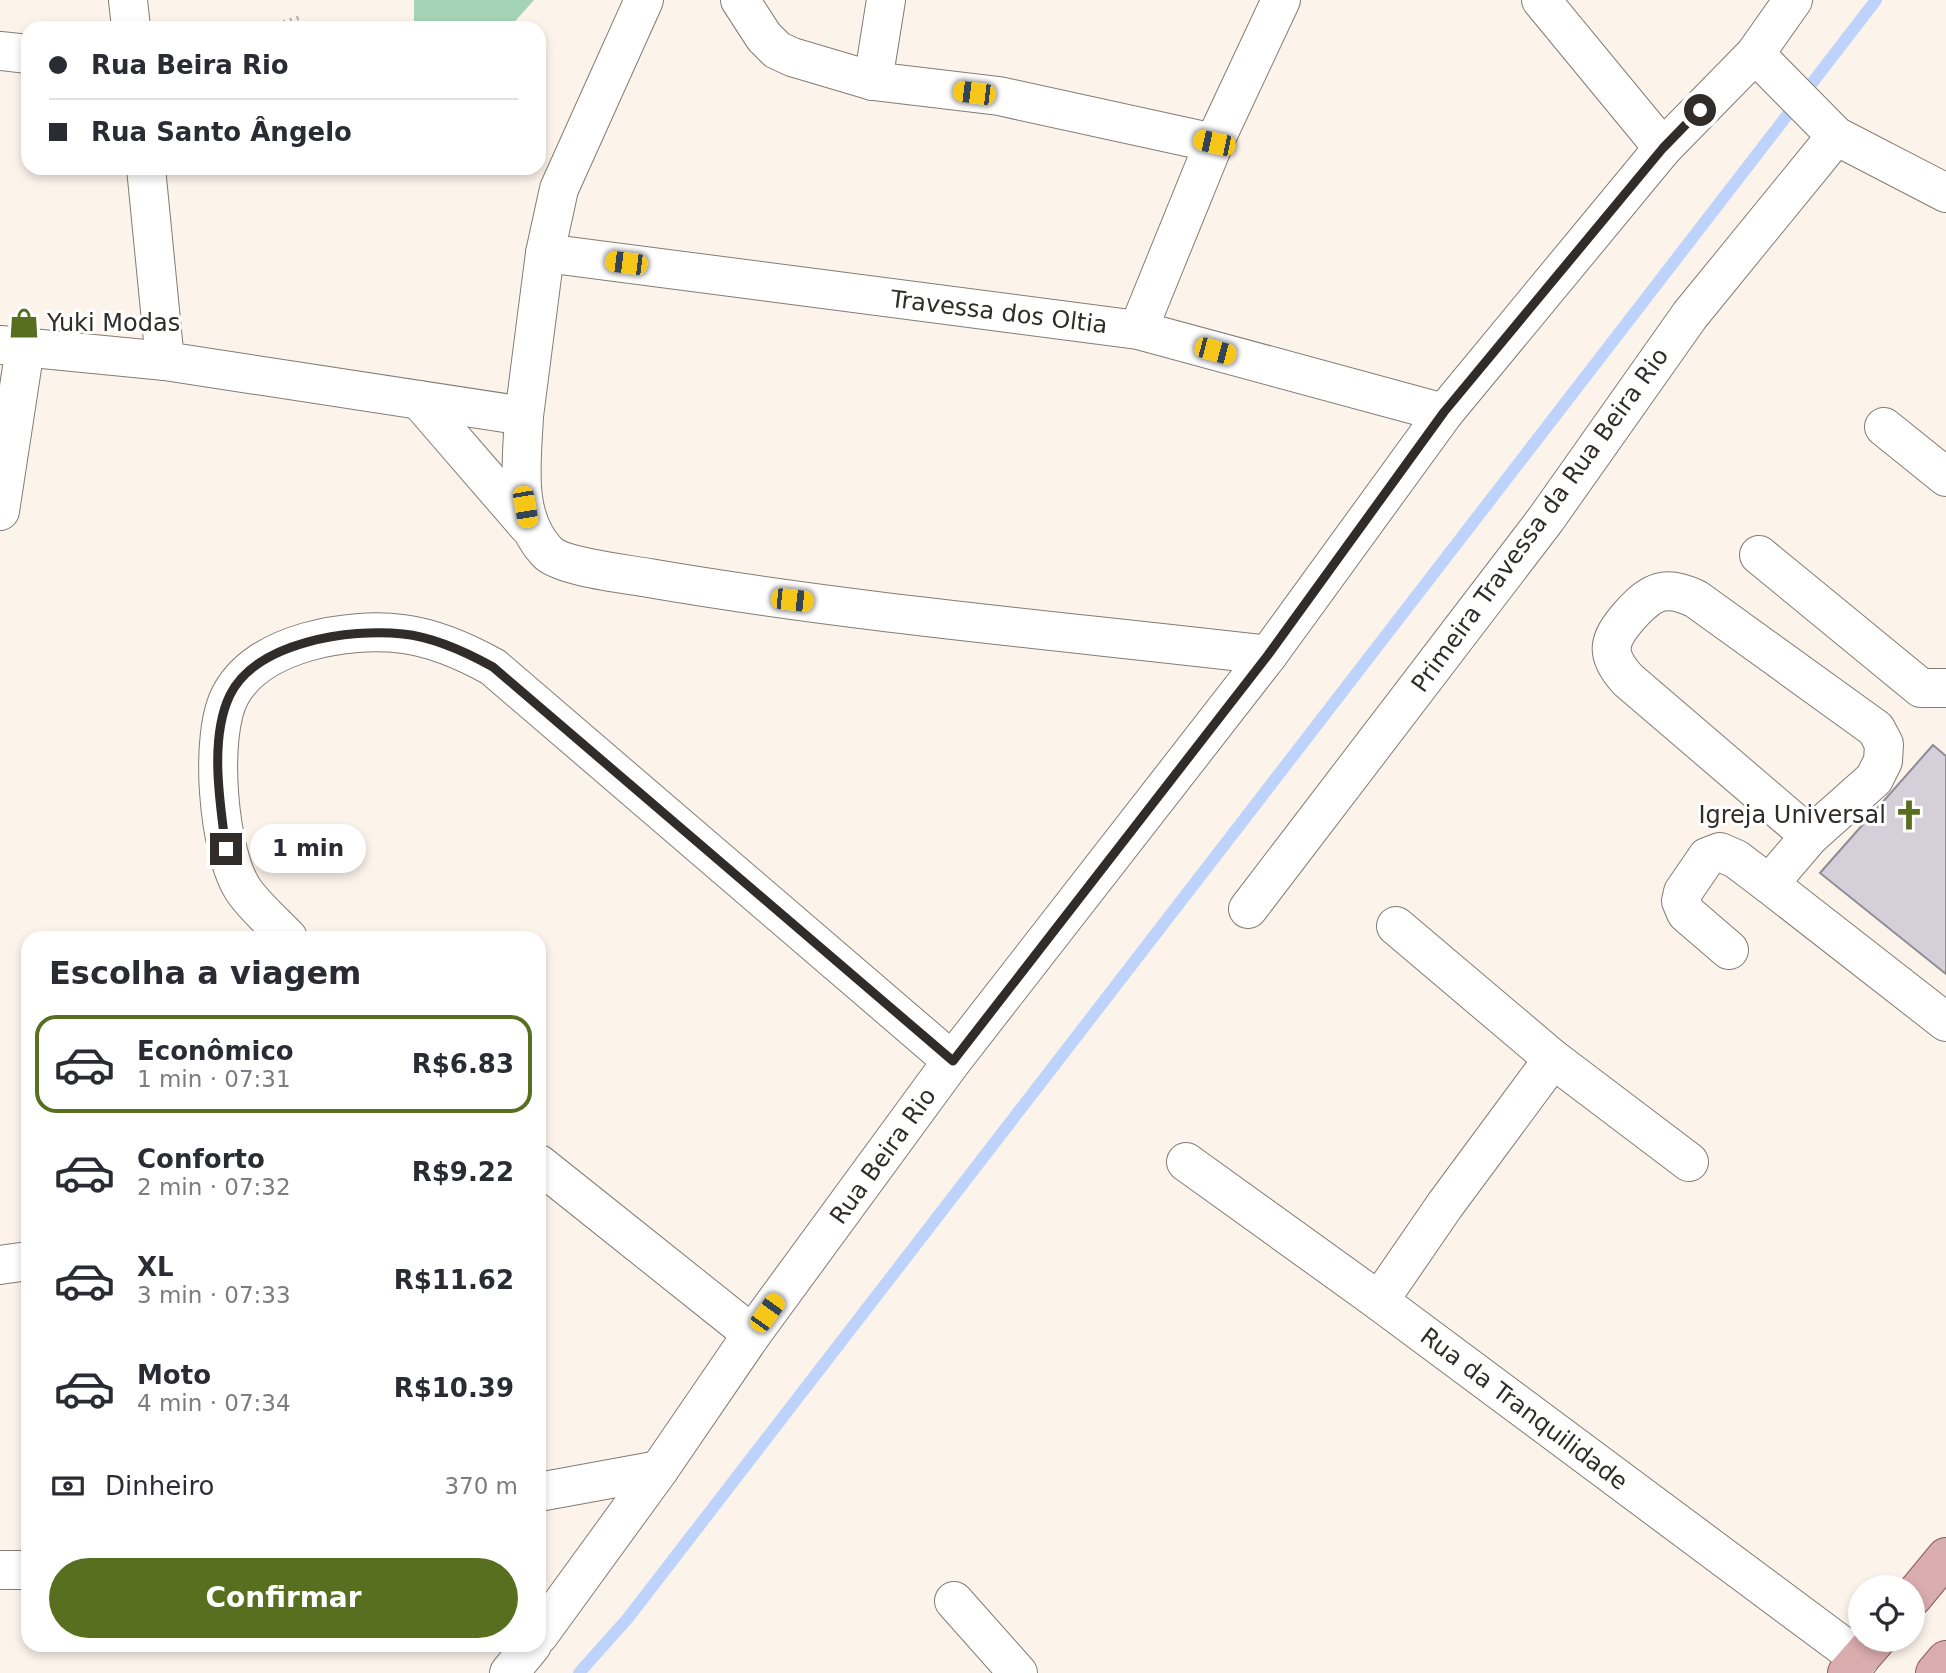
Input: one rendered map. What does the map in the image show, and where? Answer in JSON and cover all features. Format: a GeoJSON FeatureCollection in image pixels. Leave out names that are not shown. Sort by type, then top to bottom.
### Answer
{"type":"FeatureCollection","features":[{"type":"Feature","properties":{"kind":"main road"},"geometry":{"type":"LineString","coordinates":[[1925,1582],[1946,1557]]}},
{"type":"Feature","properties":{"kind":"main road"},"geometry":{"type":"LineString","coordinates":[[1935,1673],[1946,1660]]}},
{"type":"Feature","properties":{"kind":"street"},"geometry":{"type":"LineString","coordinates":[[128,0],[130,21]]}},
{"type":"Feature","properties":{"kind":"street"},"geometry":{"type":"LineString","coordinates":[[528,526],[522,488],[524,416],[545,253],[559,189],[643,0]]}},
{"type":"Feature","properties":{"kind":"street"},"geometry":{"type":"LineString","coordinates":[[740,0],[764,37],[777,50],[873,80],[999,96],[1214,143]]}},
{"type":"Feature","properties":{"kind":"street"},"geometry":{"type":"LineString","coordinates":[[873,80],[886,0]]}},
{"type":"Feature","properties":{"kind":"street"},"geometry":{"type":"LineString","coordinates":[[1138,330],[1214,143],[1280,0]]}},
{"type":"Feature","properties":{"kind":"street"},"geometry":{"type":"LineString","coordinates":[[1541,0],[1663,148]]}},
{"type":"Feature","properties":{"kind":"street"},"geometry":{"type":"LineString","coordinates":[[1769,32],[1832,132],[1946,193]]}},
{"type":"Feature","properties":{"kind":"street","name":"Rua Beira Rio"},"geometry":{"type":"LineString","coordinates":[[546,1625],[659,1470],[752,1334],[953,1061],[1268,655],[1444,412],[1663,148],[1769,32]]}},
{"type":"Feature","properties":{"kind":"street"},"geometry":{"type":"LineString","coordinates":[[0,51],[21,53]]}},
{"type":"Feature","properties":{"kind":"street","name":"Primeira Travessa da Rua Beira Rio"},"geometry":{"type":"LineString","coordinates":[[1248,909],[1546,519],[1690,315],[1832,132]]}},
{"type":"Feature","properties":{"kind":"street"},"geometry":{"type":"LineString","coordinates":[[147,175],[165,361]]}},
{"type":"Feature","properties":{"kind":"street","name":"Travessa dos Oltia"},"geometry":{"type":"LineString","coordinates":[[545,253],[1138,330],[1444,412]]}},
{"type":"Feature","properties":{"kind":"street"},"geometry":{"type":"LineString","coordinates":[[0,511],[13,347],[165,361],[524,416]]}},
{"type":"Feature","properties":{"kind":"street"},"geometry":{"type":"LineString","coordinates":[[419,400],[528,526],[549,555],[587,568],[792,600],[1268,655]]}},
{"type":"Feature","properties":{"kind":"street"},"geometry":{"type":"LineString","coordinates":[[1884,427],[1946,477]]}},
{"type":"Feature","properties":{"kind":"street"},"geometry":{"type":"LineString","coordinates":[[1759,555],[1922,688],[1946,688]]}},
{"type":"Feature","properties":{"kind":"street"},"geometry":{"type":"LineString","coordinates":[[1769,884],[1810,836],[1874,779],[1883,761],[1884,744],[1876,729],[1696,599],[1683,593],[1666,591],[1648,596],[1613,634],[1611,650],[1614,666],[1810,836]]}},
{"type":"Feature","properties":{"kind":"street"},"geometry":{"type":"LineString","coordinates":[[281,931],[243,890],[226,849],[219,788],[220,731],[230,695],[255,665],[288,648],[353,633],[404,634],[467,652],[493,667],[953,1061]]}},
{"type":"Feature","properties":{"kind":"street"},"geometry":{"type":"LineString","coordinates":[[1729,950],[1686,913],[1681,901],[1683,892],[1707,856],[1720,852],[1736,859],[1946,1022]]}},
{"type":"Feature","properties":{"kind":"street"},"geometry":{"type":"LineString","coordinates":[[1396,926],[1553,1059],[1689,1162]]}},
{"type":"Feature","properties":{"kind":"street"},"geometry":{"type":"LineString","coordinates":[[1379,1301],[1553,1059]]}},
{"type":"Feature","properties":{"kind":"street","name":"Rua da Tranquilidade"},"geometry":{"type":"LineString","coordinates":[[1186,1162],[1861,1657]]}},
{"type":"Feature","properties":{"kind":"street"},"geometry":{"type":"LineString","coordinates":[[546,1170],[752,1334]]}},
{"type":"Feature","properties":{"kind":"street"},"geometry":{"type":"LineString","coordinates":[[0,1265],[21,1262]]}},
{"type":"Feature","properties":{"kind":"street"},"geometry":{"type":"LineString","coordinates":[[546,1491],[659,1470]]}},
{"type":"Feature","properties":{"kind":"street"},"geometry":{"type":"LineString","coordinates":[[0,1570],[21,1570]]}},
{"type":"Feature","properties":{"kind":"street"},"geometry":{"type":"LineString","coordinates":[[954,1601],[1018,1673]]}},
{"type":"Feature","properties":{"kind":"street"},"geometry":{"type":"LineString","coordinates":[[509,1673],[526,1652]]}},
{"type":"Feature","properties":{"kind":"path"},"geometry":{"type":"LineString","coordinates":[[287,21],[302,17]]}},
{"type":"Feature","properties":{"kind":"green space"},"geometry":{"type":"Polygon","coordinates":[[[414,0],[534,0],[515,21],[414,21],[414,0]]]}},
{"type":"Feature","properties":{"kind":"building","name":"Igreja Universal"},"geometry":{"type":"Polygon","coordinates":[[[1933,745],[1946,756],[1946,974],[1820,873],[1933,745]]]}},
{"type":"Feature","properties":{"kind":"waterway"},"geometry":{"type":"LineString","coordinates":[[579,1673],[628,1618],[1876,0]]}},
{"type":"Feature","properties":{"kind":"place","name":"Yuki Modas"},"geometry":{"type":"Point","coordinates":[24,323]}},
{"type":"Feature","properties":{"kind":"place","name":"Igreja Universal"},"geometry":{"type":"Point","coordinates":[1909,815]}},
{"type":"Feature","properties":{"kind":"route"},"geometry":{"type":"LineString","coordinates":[[226,849],[219,788],[220,731],[230,695],[255,665],[288,648],[353,633],[404,634],[467,652],[493,667],[953,1061],[1268,655],[1444,412],[1663,148],[1700,110]]}}]}
